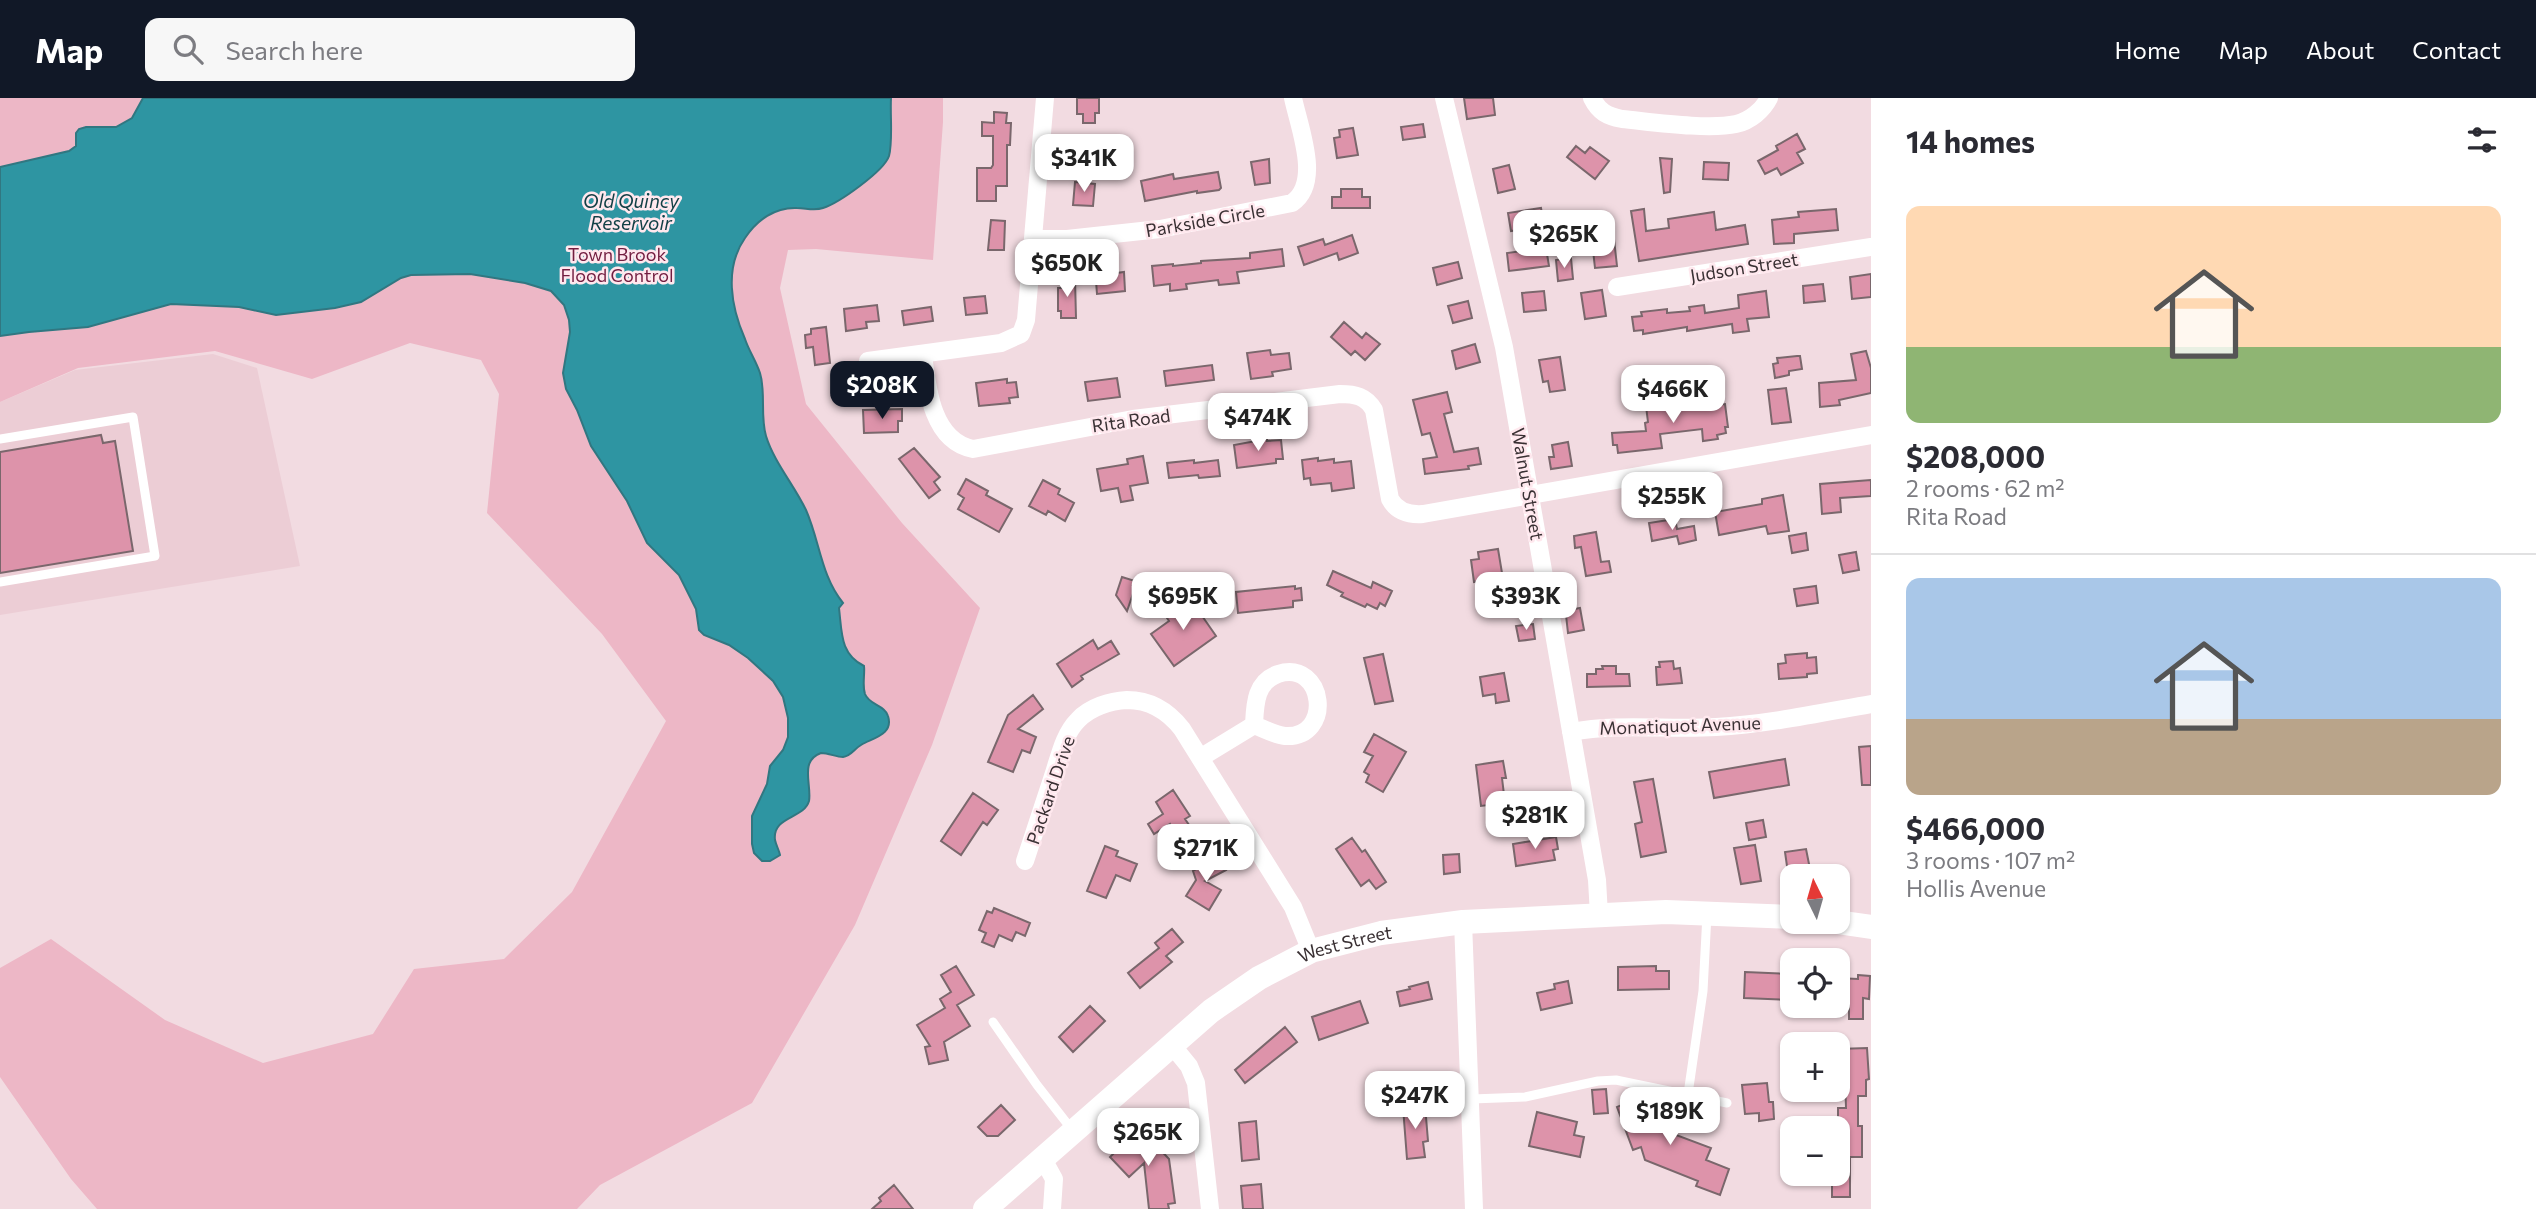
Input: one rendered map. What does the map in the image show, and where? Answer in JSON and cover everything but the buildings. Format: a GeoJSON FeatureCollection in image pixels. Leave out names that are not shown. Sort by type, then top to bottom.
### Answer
{"type":"FeatureCollection","features":[{"type":"Feature","properties":{"kind":"street"},"geometry":{"type":"LineString","coordinates":[[868,361],[1001,343],[1021,334],[1026,320],[1035,239],[1045,98]]}},
{"type":"Feature","properties":{"kind":"street","name":"Parkside Circle"},"geometry":{"type":"LineString","coordinates":[[1035,239],[1067,239],[1160,229],[1285,205],[1298,199],[1306,187],[1308,173],[1293,98]]}},
{"type":"Feature","properties":{"kind":"street","name":"Walnut Street"},"geometry":{"type":"LineString","coordinates":[[1444,98],[1498,318],[1597,880],[1599,915]]}},
{"type":"Feature","properties":{"kind":"street"},"geometry":{"type":"LineString","coordinates":[[1591,98],[1606,116],[1717,126],[1746,121],[1765,107],[1769,98]]}},
{"type":"Feature","properties":{"kind":"street","name":"Judson Street"},"geometry":{"type":"LineString","coordinates":[[1617,287],[1871,247]]}},
{"type":"Feature","properties":{"kind":"street","name":"Rita Road"},"geometry":{"type":"LineString","coordinates":[[923,354],[928,390],[937,418],[959,444],[973,449],[1133,419],[1340,394],[1355,395],[1367,400],[1374,410],[1389,494],[1393,505],[1403,512],[1423,514],[1530,495]]}},
{"type":"Feature","properties":{"kind":"street"},"geometry":{"type":"LineString","coordinates":[[1530,495],[1871,435]]}},
{"type":"Feature","properties":{"kind":"street","name":"Packard Drive"},"geometry":{"type":"LineString","coordinates":[[1025,861],[1067,736],[1077,719],[1094,708],[1111,702],[1129,700],[1156,706],[1176,722],[1200,758],[1293,908],[1311,951]]}},
{"type":"Feature","properties":{"kind":"street","name":"Monatiquot Avenue"},"geometry":{"type":"LineString","coordinates":[[1571,732],[1616,726],[1728,726],[1871,704]]}},
{"type":"Feature","properties":{"kind":"street"},"geometry":{"type":"LineString","coordinates":[[1200,758],[1254,725]]}},
{"type":"Feature","properties":{"kind":"street","name":"West Street"},"geometry":{"type":"LineString","coordinates":[[985,1209],[1211,1011],[1245,987],[1311,951],[1381,933],[1464,922],[1707,912],[1780,916]]}},
{"type":"Feature","properties":{"kind":"street"},"geometry":{"type":"LineString","coordinates":[[1464,922],[1474,1209]]}},
{"type":"Feature","properties":{"kind":"street"},"geometry":{"type":"LineString","coordinates":[[1850,924],[1871,927]]}},
{"type":"Feature","properties":{"kind":"street"},"geometry":{"type":"LineString","coordinates":[[1171,1044],[1189,1066],[1196,1083],[1210,1209]]}},
{"type":"Feature","properties":{"kind":"street"},"geometry":{"type":"LineString","coordinates":[[1043,1159],[1054,1179],[1052,1209]]}},
{"type":"Feature","properties":{"kind":"lane"},"geometry":{"type":"LineString","coordinates":[[0,439],[133,417],[155,556],[0,582]]}},
{"type":"Feature","properties":{"kind":"lane"},"geometry":{"type":"LineString","coordinates":[[1688,1094],[1703,990],[1707,912]]}},
{"type":"Feature","properties":{"kind":"lane"},"geometry":{"type":"LineString","coordinates":[[993,1022],[1037,1086],[1074,1132]]}},
{"type":"Feature","properties":{"kind":"lane"},"geometry":{"type":"LineString","coordinates":[[1472,1099],[1535,1096],[1607,1080],[1625,1080],[1727,1103]]}},
{"type":"Feature","properties":{"kind":"shaded area"},"geometry":{"type":"Polygon","coordinates":[[[213,354],[257,368],[300,566],[0,615],[0,402],[75,370],[213,354]]]}},
{"type":"Feature","properties":{"kind":"green space","name":"Town Brook Flood Control"},"geometry":{"type":"Polygon","coordinates":[[[0,98],[943,98],[933,260],[816,249],[788,250],[780,288],[806,404],[902,523],[980,608],[932,745],[855,925],[752,1103],[600,1185],[577,1209],[97,1209],[71,1179],[0,1077],[0,968],[51,939],[165,1020],[263,1063],[373,1034],[414,969],[504,959],[572,892],[666,721],[602,634],[487,513],[499,394],[481,360],[410,343],[312,379],[215,351],[78,368],[0,402],[0,98]]]}},
{"type":"Feature","properties":{"kind":"water","name":"Old Quincy Reservoir"},"geometry":{"type":"Polygon","coordinates":[[[143,98],[891,98],[889,156],[879,170],[850,193],[823,208],[789,208],[774,212],[761,220],[738,250],[732,275],[736,314],[762,381],[766,436],[806,510],[825,570],[843,603],[839,608],[842,634],[850,655],[864,666],[865,694],[886,712],[889,722],[885,732],[848,755],[840,757],[821,753],[814,757],[808,767],[809,801],[806,807],[778,826],[775,832],[780,855],[770,861],[762,861],[754,853],[752,816],[767,784],[770,766],[783,750],[788,737],[788,718],[783,697],[773,681],[748,658],[699,630],[696,609],[679,575],[647,543],[627,501],[591,446],[566,389],[563,373],[570,332],[569,320],[564,305],[551,291],[525,283],[470,274],[411,275],[401,278],[361,302],[335,308],[276,315],[239,307],[171,304],[88,327],[0,336],[0,167],[69,151],[76,146],[76,133],[79,129],[116,127],[132,118],[143,98]]]}}]}
